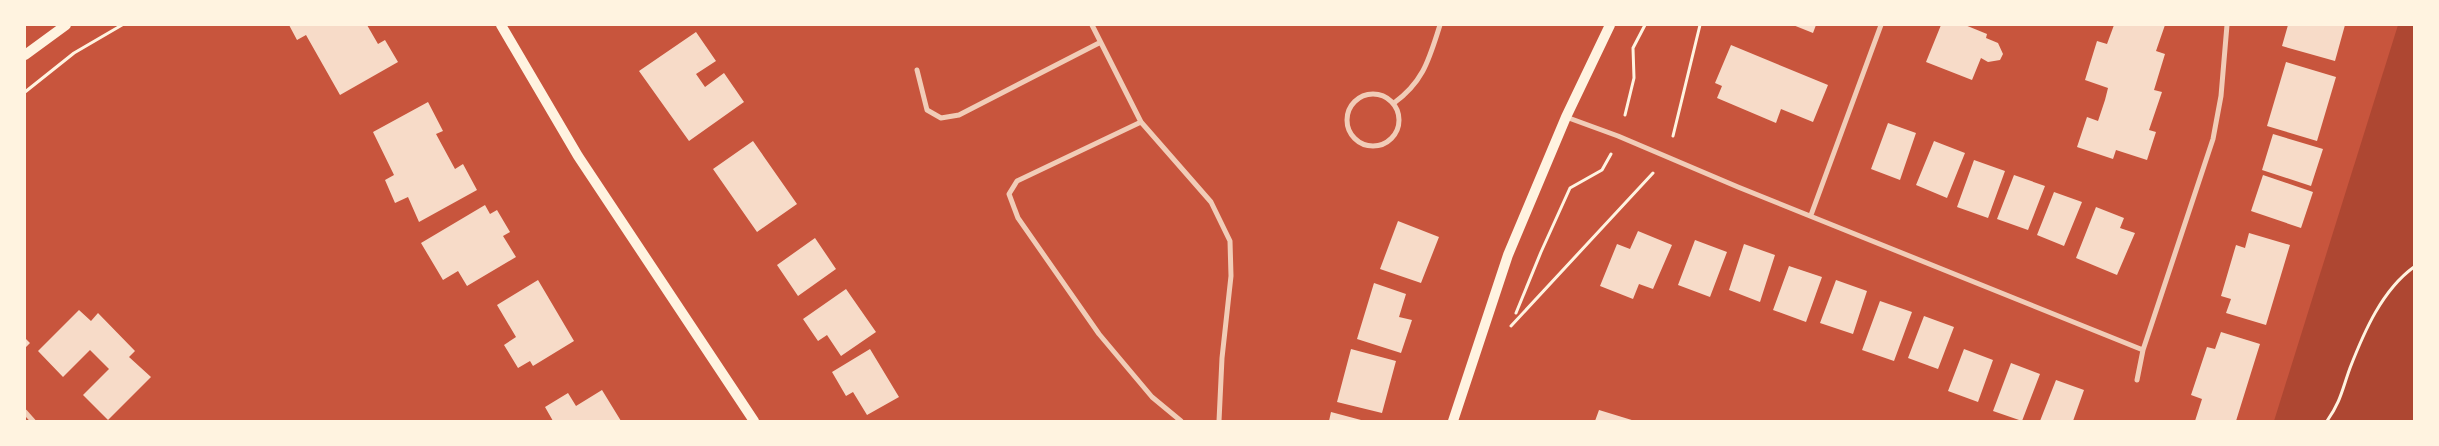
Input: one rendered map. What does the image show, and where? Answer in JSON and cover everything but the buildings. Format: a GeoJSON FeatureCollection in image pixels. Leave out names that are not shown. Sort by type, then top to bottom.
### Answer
{"type":"FeatureCollection","features":[{"type":"Feature","properties":{"kind":"main road"},"geometry":{"type":"LineString","coordinates":[[25,56],[66,25]]}},
{"type":"Feature","properties":{"kind":"main road"},"geometry":{"type":"LineString","coordinates":[[501,25],[578,156],[754,421]]}},
{"type":"Feature","properties":{"kind":"main road"},"geometry":{"type":"LineString","coordinates":[[1453,421],[1508,254],[1566,117],[1610,25]]}},
{"type":"Feature","properties":{"kind":"street"},"geometry":{"type":"LineString","coordinates":[[1092,25],[1099,43],[1141,122],[1211,202],[1230,241],[1231,276],[1222,358],[1219,421]]}},
{"type":"Feature","properties":{"kind":"street"},"geometry":{"type":"LineString","coordinates":[[1394,103],[1410,91],[1428,63],[1440,25]]}},
{"type":"Feature","properties":{"kind":"street"},"geometry":{"type":"LineString","coordinates":[[1811,215],[1880,25]]}},
{"type":"Feature","properties":{"kind":"street"},"geometry":{"type":"LineString","coordinates":[[2137,380],[2143,350],[2213,139],[2221,96],[2227,25]]}},
{"type":"Feature","properties":{"kind":"street"},"geometry":{"type":"LineString","coordinates":[[917,70],[927,110],[941,118],[959,115],[1099,43]]}},
{"type":"Feature","properties":{"kind":"street"},"geometry":{"type":"LineString","coordinates":[[1366,94],[1381,94],[1394,103],[1400,117],[1397,132],[1386,143],[1372,147],[1357,142],[1348,130],[1346,115],[1353,101],[1366,94]]}},
{"type":"Feature","properties":{"kind":"street"},"geometry":{"type":"LineString","coordinates":[[1566,117],[2143,350]]}},
{"type":"Feature","properties":{"kind":"street"},"geometry":{"type":"LineString","coordinates":[[1141,122],[1017,181],[1009,194],[1018,218],[1099,334],[1152,397],[1182,421]]}},
{"type":"Feature","properties":{"kind":"street"},"geometry":{"type":"LineString","coordinates":[[25,412],[33,421]]}},
{"type":"Feature","properties":{"kind":"path"},"geometry":{"type":"LineString","coordinates":[[25,92],[74,53],[122,25]]}},
{"type":"Feature","properties":{"kind":"path"},"geometry":{"type":"LineString","coordinates":[[1624,120],[1634,78],[1633,48],[1645,25]]}},
{"type":"Feature","properties":{"kind":"path"},"geometry":{"type":"LineString","coordinates":[[1511,326],[1668,157],[1700,25]]}},
{"type":"Feature","properties":{"kind":"path"},"geometry":{"type":"LineString","coordinates":[[1508,335],[1541,252],[1570,188],[1602,170],[1612,151]]}},
{"type":"Feature","properties":{"kind":"path"},"geometry":{"type":"LineString","coordinates":[[2327,421],[2340,401],[2350,370],[2369,324],[2400,279],[2414,267]]}},
{"type":"Feature","properties":{"kind":"shaded area"},"geometry":{"type":"Polygon","coordinates":[[[2398,25],[2414,25],[2414,421],[2274,421],[2398,25]]]}}]}
